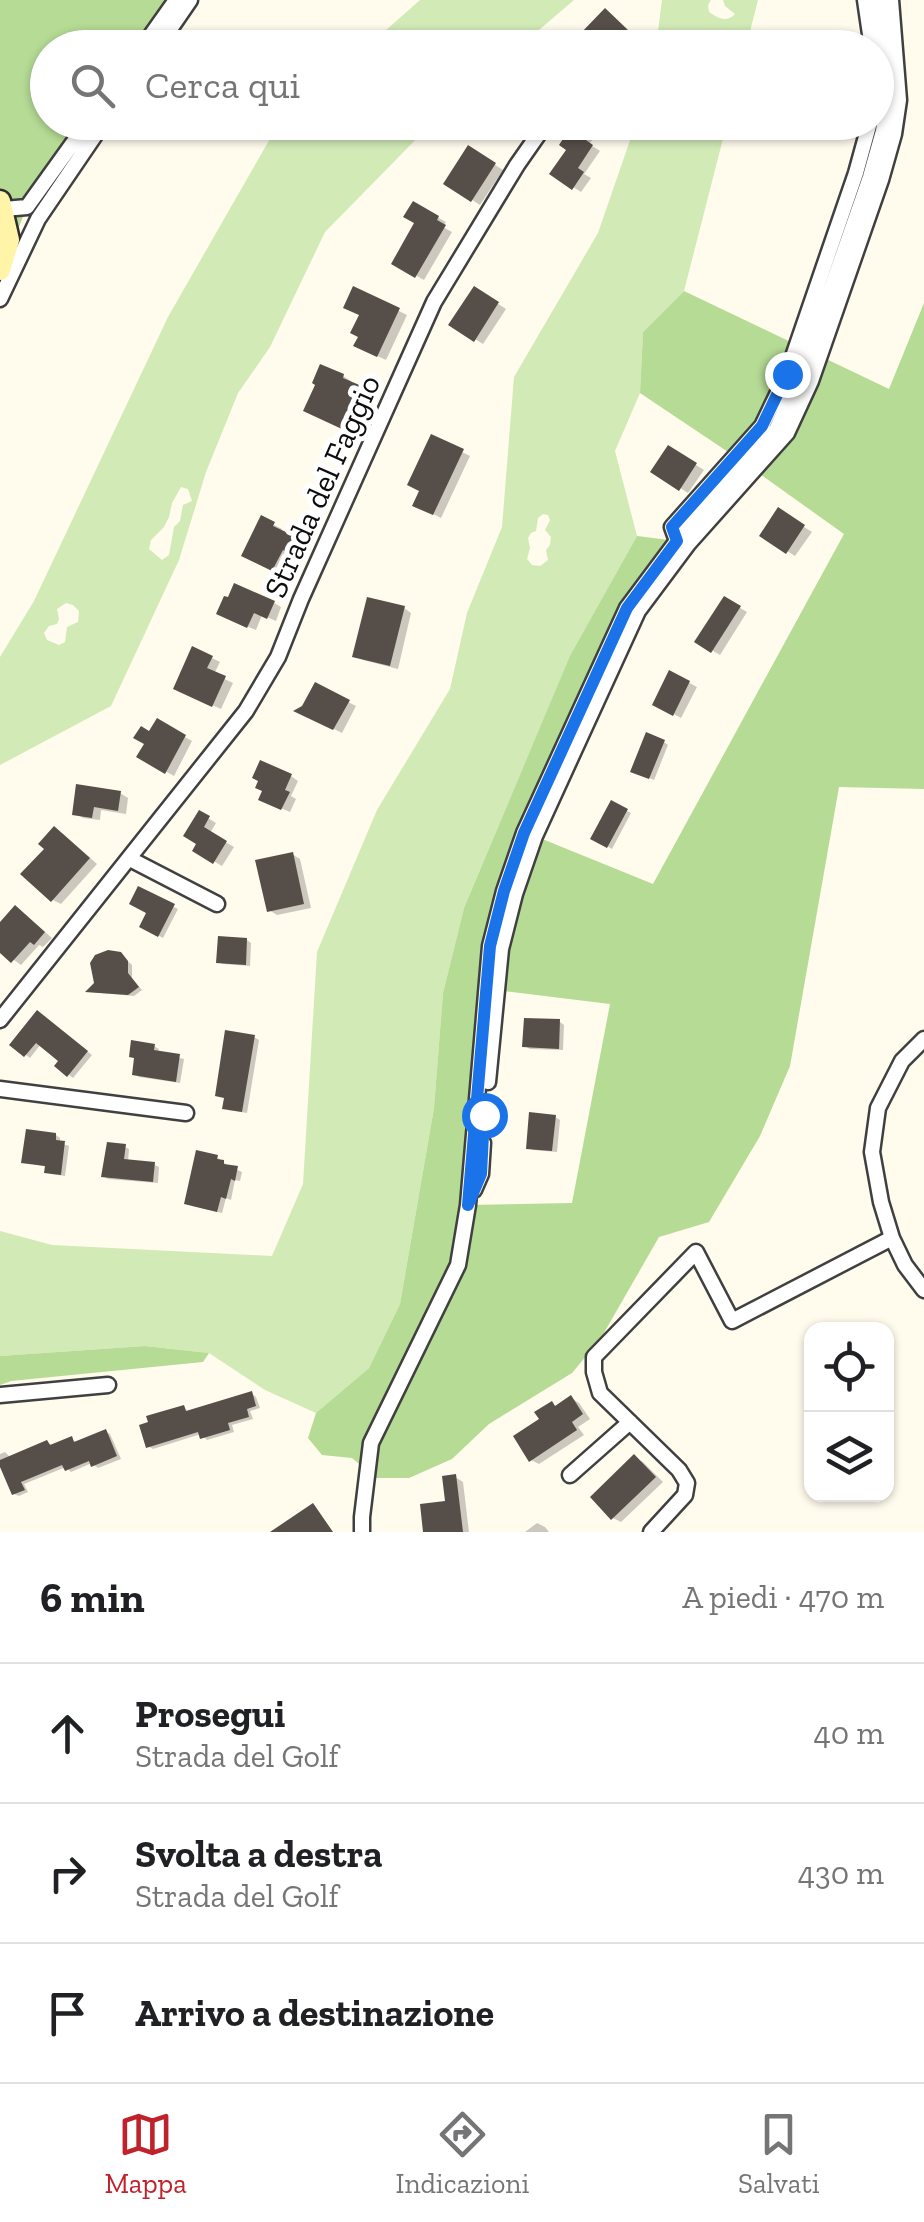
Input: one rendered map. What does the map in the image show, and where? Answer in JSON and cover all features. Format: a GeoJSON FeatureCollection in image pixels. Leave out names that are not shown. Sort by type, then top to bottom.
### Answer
{"type":"FeatureCollection","features":[{"type":"Feature","properties":{"kind":"street"},"geometry":{"type":"LineString","coordinates":[[155,30],[176,0]]}},
{"type":"Feature","properties":{"kind":"street"},"geometry":{"type":"LineString","coordinates":[[169,30],[190,0]]}},
{"type":"Feature","properties":{"kind":"street"},"geometry":{"type":"LineString","coordinates":[[864,0],[869,30]]}},
{"type":"Feature","properties":{"kind":"street"},"geometry":{"type":"LineString","coordinates":[[878,0],[881,30]]}},
{"type":"Feature","properties":{"kind":"street"},"geometry":{"type":"LineString","coordinates":[[891,0],[893,30]]}},
{"type":"Feature","properties":{"kind":"street"},"geometry":{"type":"LineString","coordinates":[[894,38],[899,100],[894,134]]}},
{"type":"Feature","properties":{"kind":"street"},"geometry":{"type":"LineString","coordinates":[[0,270],[9,240],[2,205],[27,207],[75,140]]}},
{"type":"Feature","properties":{"kind":"street"},"geometry":{"type":"LineString","coordinates":[[0,299],[38,219],[92,140]]}},
{"type":"Feature","properties":{"kind":"street","name":"Strada del Faggio"},"geometry":{"type":"LineString","coordinates":[[0,1020],[246,711],[278,657],[434,302],[535,140]]}},
{"type":"Feature","properties":{"kind":"street"},"geometry":{"type":"LineString","coordinates":[[677,541],[672,527],[762,426],[787,374],[865,140]]}},
{"type":"Feature","properties":{"kind":"street"},"geometry":{"type":"LineString","coordinates":[[362,1532],[371,1443],[458,1266],[468,1205],[490,946],[524,833],[627,608],[677,541],[776,430],[800,378],[880,140]]}},
{"type":"Feature","properties":{"kind":"street"},"geometry":{"type":"LineString","coordinates":[[468,1205],[481,1174],[501,949],[536,836],[638,611],[688,544],[787,433],[812,381],[892,140]]}},
{"type":"Feature","properties":{"kind":"street"},"geometry":{"type":"LineString","coordinates":[[130,859],[216,904]]}},
{"type":"Feature","properties":{"kind":"street"},"geometry":{"type":"LineString","coordinates":[[924,1039],[902,1061],[878,1108],[872,1152],[892,1238],[905,1265],[924,1290]]}},
{"type":"Feature","properties":{"kind":"street"},"geometry":{"type":"LineString","coordinates":[[0,1089],[186,1112]]}},
{"type":"Feature","properties":{"kind":"street"},"geometry":{"type":"LineString","coordinates":[[651,1532],[685,1495],[687,1483],[679,1470],[600,1393],[594,1357],[696,1252],[732,1321],[892,1238]]}},
{"type":"Feature","properties":{"kind":"street"},"geometry":{"type":"LineString","coordinates":[[0,1395],[108,1386]]}},
{"type":"Feature","properties":{"kind":"street"},"geometry":{"type":"LineString","coordinates":[[570,1475],[630,1422]]}},
{"type":"Feature","properties":{"kind":"green space"},"geometry":{"type":"Polygon","coordinates":[[[0,0],[176,0],[154,30],[30,30],[30,140],[76,140],[27,207],[0,273],[0,0]]]}},
{"type":"Feature","properties":{"kind":"green space"},"geometry":{"type":"Polygon","coordinates":[[[420,0],[574,0],[539,30],[386,30],[420,0]]]}},
{"type":"Feature","properties":{"kind":"green space"},"geometry":{"type":"Polygon","coordinates":[[[662,0],[711,0],[709,12],[725,19],[735,14],[723,0],[758,0],[750,30],[658,30],[662,0]]]}},
{"type":"Feature","properties":{"kind":"green space"},"geometry":{"type":"Polygon","coordinates":[[[269,140],[415,140],[325,232],[270,347],[238,393],[206,472],[179,560],[111,706],[0,765],[0,657],[34,601],[168,317],[269,140]],[[181,487],[164,527],[151,540],[149,549],[162,560],[169,555],[183,505],[192,501],[188,489],[181,487]],[[66,603],[57,609],[57,624],[44,633],[47,640],[59,645],[65,642],[67,627],[78,622],[79,611],[66,603]]]}},
{"type":"Feature","properties":{"kind":"green space"},"geometry":{"type":"Polygon","coordinates":[[[630,140],[723,140],[684,291],[643,332],[640,393],[615,451],[637,536],[570,657],[464,908],[443,993],[434,1108],[400,1304],[369,1368],[316,1413],[265,1390],[209,1353],[145,1346],[0,1356],[0,1231],[52,1245],[272,1256],[303,1184],[317,952],[377,810],[450,689],[467,613],[502,527],[514,377],[598,233],[630,140]],[[543,514],[538,518],[536,531],[528,538],[527,559],[532,565],[540,566],[548,560],[546,550],[551,537],[545,530],[550,520],[543,514]]]}},
{"type":"Feature","properties":{"kind":"green space"},"geometry":{"type":"Polygon","coordinates":[[[684,291],[889,389],[924,303],[924,789],[839,787],[790,1066],[760,1136],[709,1222],[659,1237],[601,1338],[572,1373],[489,1424],[452,1459],[409,1478],[376,1478],[352,1458],[322,1455],[308,1438],[316,1413],[369,1368],[400,1304],[434,1108],[443,993],[464,908],[570,656],[637,536],[677,541],[525,832],[653,884],[844,534],[640,393],[643,332],[684,291]],[[487,989],[468,1205],[572,1203],[610,1004],[487,989]]]}},
{"type":"Feature","properties":{"kind":"green space"},"geometry":{"type":"Polygon","coordinates":[[[145,1346],[209,1353],[203,1362],[0,1385],[0,1356],[145,1346]]]}},
{"type":"Feature","properties":{"kind":"building"},"geometry":{"type":"Polygon","coordinates":[[[605,8],[628,30],[584,30],[605,8]]]}},
{"type":"Feature","properties":{"kind":"building"},"geometry":{"type":"Polygon","coordinates":[[[562,140],[586,140],[593,145],[578,168],[584,172],[572,190],[549,174],[566,150],[559,145],[562,140]]]}},
{"type":"Feature","properties":{"kind":"building"},"geometry":{"type":"Polygon","coordinates":[[[468,145],[496,163],[471,202],[443,184],[468,145]]]}},
{"type":"Feature","properties":{"kind":"building"},"geometry":{"type":"Polygon","coordinates":[[[413,201],[439,216],[437,220],[446,225],[415,278],[391,264],[414,223],[403,217],[413,201]]]}},
{"type":"Feature","properties":{"kind":"building"},"geometry":{"type":"Polygon","coordinates":[[[353,286],[400,308],[377,357],[353,346],[358,337],[350,333],[359,315],[343,308],[353,286]]]}},
{"type":"Feature","properties":{"kind":"building"},"geometry":{"type":"Polygon","coordinates":[[[474,286],[499,302],[474,342],[448,325],[474,286]]]}},
{"type":"Feature","properties":{"kind":"building"},"geometry":{"type":"Polygon","coordinates":[[[320,364],[364,387],[344,430],[303,411],[320,364]]]}},
{"type":"Feature","properties":{"kind":"building"},"geometry":{"type":"Polygon","coordinates":[[[431,434],[464,449],[433,515],[412,506],[419,491],[407,485],[431,434]]]}},
{"type":"Feature","properties":{"kind":"building"},"geometry":{"type":"Polygon","coordinates":[[[668,445],[697,463],[679,491],[650,472],[668,445]]]}},
{"type":"Feature","properties":{"kind":"building"},"geometry":{"type":"Polygon","coordinates":[[[778,507],[805,525],[786,554],[759,536],[778,507]]]}},
{"type":"Feature","properties":{"kind":"building"},"geometry":{"type":"Polygon","coordinates":[[[261,515],[275,522],[273,526],[299,538],[291,554],[283,550],[272,571],[241,556],[261,515]]]}},
{"type":"Feature","properties":{"kind":"building"},"geometry":{"type":"Polygon","coordinates":[[[234,583],[275,601],[267,619],[254,613],[247,628],[216,614],[234,583]]]}},
{"type":"Feature","properties":{"kind":"building"},"geometry":{"type":"Polygon","coordinates":[[[724,596],[741,606],[711,653],[694,642],[724,596]]]}},
{"type":"Feature","properties":{"kind":"building"},"geometry":{"type":"Polygon","coordinates":[[[367,597],[405,606],[390,666],[352,657],[367,597]]]}},
{"type":"Feature","properties":{"kind":"building"},"geometry":{"type":"Polygon","coordinates":[[[192,646],[213,656],[207,668],[226,676],[212,707],[173,689],[192,646]]]}},
{"type":"Feature","properties":{"kind":"building"},"geometry":{"type":"Polygon","coordinates":[[[669,670],[690,681],[673,716],[652,705],[669,670]]]}},
{"type":"Feature","properties":{"kind":"building"},"geometry":{"type":"Polygon","coordinates":[[[315,682],[350,700],[333,730],[293,711],[302,706],[315,682]]]}},
{"type":"Feature","properties":{"kind":"building"},"geometry":{"type":"Polygon","coordinates":[[[157,718],[186,735],[165,774],[136,757],[144,744],[133,738],[141,726],[149,731],[157,718]]]}},
{"type":"Feature","properties":{"kind":"building"},"geometry":{"type":"Polygon","coordinates":[[[646,732],[665,740],[649,779],[630,772],[646,732]]]}},
{"type":"Feature","properties":{"kind":"building"},"geometry":{"type":"Polygon","coordinates":[[[260,760],[292,774],[285,790],[290,792],[281,810],[258,800],[262,791],[255,788],[258,781],[252,778],[260,760]]]}},
{"type":"Feature","properties":{"kind":"building"},"geometry":{"type":"Polygon","coordinates":[[[76,784],[121,791],[118,811],[94,807],[92,818],[72,815],[76,784]]]}},
{"type":"Feature","properties":{"kind":"building"},"geometry":{"type":"Polygon","coordinates":[[[611,800],[628,809],[607,848],[590,839],[611,800]]]}},
{"type":"Feature","properties":{"kind":"building"},"geometry":{"type":"Polygon","coordinates":[[[199,810],[210,816],[204,827],[227,841],[213,864],[192,851],[196,844],[183,836],[199,810]]]}},
{"type":"Feature","properties":{"kind":"building"},"geometry":{"type":"Polygon","coordinates":[[[54,826],[90,858],[51,902],[20,874],[44,849],[38,844],[54,826]]]}},
{"type":"Feature","properties":{"kind":"building"},"geometry":{"type":"Polygon","coordinates":[[[293,852],[304,904],[267,912],[255,860],[293,852]]]}},
{"type":"Feature","properties":{"kind":"building"},"geometry":{"type":"Polygon","coordinates":[[[138,886],[175,904],[158,937],[139,927],[146,913],[129,904],[138,886]]]}},
{"type":"Feature","properties":{"kind":"building"},"geometry":{"type":"Polygon","coordinates":[[[15,905],[45,932],[11,963],[0,953],[0,922],[15,905]]]}},
{"type":"Feature","properties":{"kind":"building"},"geometry":{"type":"Polygon","coordinates":[[[218,936],[247,938],[246,965],[216,963],[218,936]]]}},
{"type":"Feature","properties":{"kind":"building"},"geometry":{"type":"Polygon","coordinates":[[[108,950],[121,952],[128,961],[128,973],[139,987],[128,995],[85,992],[94,983],[90,963],[95,955],[108,950]]]}},
{"type":"Feature","properties":{"kind":"building"},"geometry":{"type":"Polygon","coordinates":[[[37,1010],[88,1051],[67,1077],[54,1066],[58,1061],[36,1043],[24,1057],[9,1045],[37,1010]]]}},
{"type":"Feature","properties":{"kind":"building"},"geometry":{"type":"Polygon","coordinates":[[[524,1018],[560,1019],[559,1049],[522,1047],[524,1018]]]}},
{"type":"Feature","properties":{"kind":"building"},"geometry":{"type":"Polygon","coordinates":[[[225,1030],[255,1035],[242,1112],[222,1109],[224,1098],[215,1096],[225,1030]]]}},
{"type":"Feature","properties":{"kind":"building"},"geometry":{"type":"Polygon","coordinates":[[[131,1040],[155,1044],[154,1050],[180,1054],[176,1082],[132,1075],[131,1040]]]}},
{"type":"Feature","properties":{"kind":"building"},"geometry":{"type":"Polygon","coordinates":[[[529,1112],[556,1115],[552,1151],[526,1149],[529,1112]]]}},
{"type":"Feature","properties":{"kind":"building"},"geometry":{"type":"Polygon","coordinates":[[[26,1129],[56,1133],[56,1140],[65,1141],[61,1175],[44,1173],[45,1166],[21,1163],[26,1129]]]}},
{"type":"Feature","properties":{"kind":"building"},"geometry":{"type":"Polygon","coordinates":[[[107,1142],[126,1144],[124,1159],[155,1162],[153,1182],[101,1177],[107,1142]]]}},
{"type":"Feature","properties":{"kind":"building"},"geometry":{"type":"Polygon","coordinates":[[[196,1150],[218,1155],[217,1159],[224,1160],[224,1164],[238,1166],[235,1181],[231,1179],[226,1199],[221,1197],[217,1212],[184,1204],[196,1150]]]}},
{"type":"Feature","properties":{"kind":"building"},"geometry":{"type":"Polygon","coordinates":[[[252,1391],[256,1406],[247,1409],[249,1417],[228,1423],[230,1430],[200,1439],[198,1432],[146,1448],[139,1425],[148,1422],[146,1416],[184,1405],[186,1411],[252,1391]]]}},
{"type":"Feature","properties":{"kind":"building"},"geometry":{"type":"Polygon","coordinates":[[[571,1395],[583,1414],[572,1422],[577,1430],[529,1462],[513,1436],[539,1419],[534,1412],[552,1401],[555,1406],[571,1395]]]}},
{"type":"Feature","properties":{"kind":"building"},"geometry":{"type":"Polygon","coordinates":[[[106,1429],[117,1456],[91,1467],[89,1461],[65,1471],[62,1465],[21,1482],[25,1490],[12,1495],[0,1460],[47,1440],[50,1445],[72,1436],[74,1442],[106,1429]]]}},
{"type":"Feature","properties":{"kind":"building"},"geometry":{"type":"Polygon","coordinates":[[[634,1454],[656,1477],[611,1520],[590,1497],[634,1454]]]}},
{"type":"Feature","properties":{"kind":"building"},"geometry":{"type":"Polygon","coordinates":[[[456,1474],[463,1532],[423,1532],[420,1504],[445,1501],[442,1476],[456,1474]]]}},
{"type":"Feature","properties":{"kind":"building"},"geometry":{"type":"Polygon","coordinates":[[[313,1503],[333,1532],[270,1532],[313,1503]]]}},
{"type":"Feature","properties":{"kind":"route"},"geometry":{"type":"LineString","coordinates":[[484,1115],[481,1174],[468,1205],[490,946],[524,833],[627,608],[677,541],[672,527],[762,426],[787,374]]}}]}
